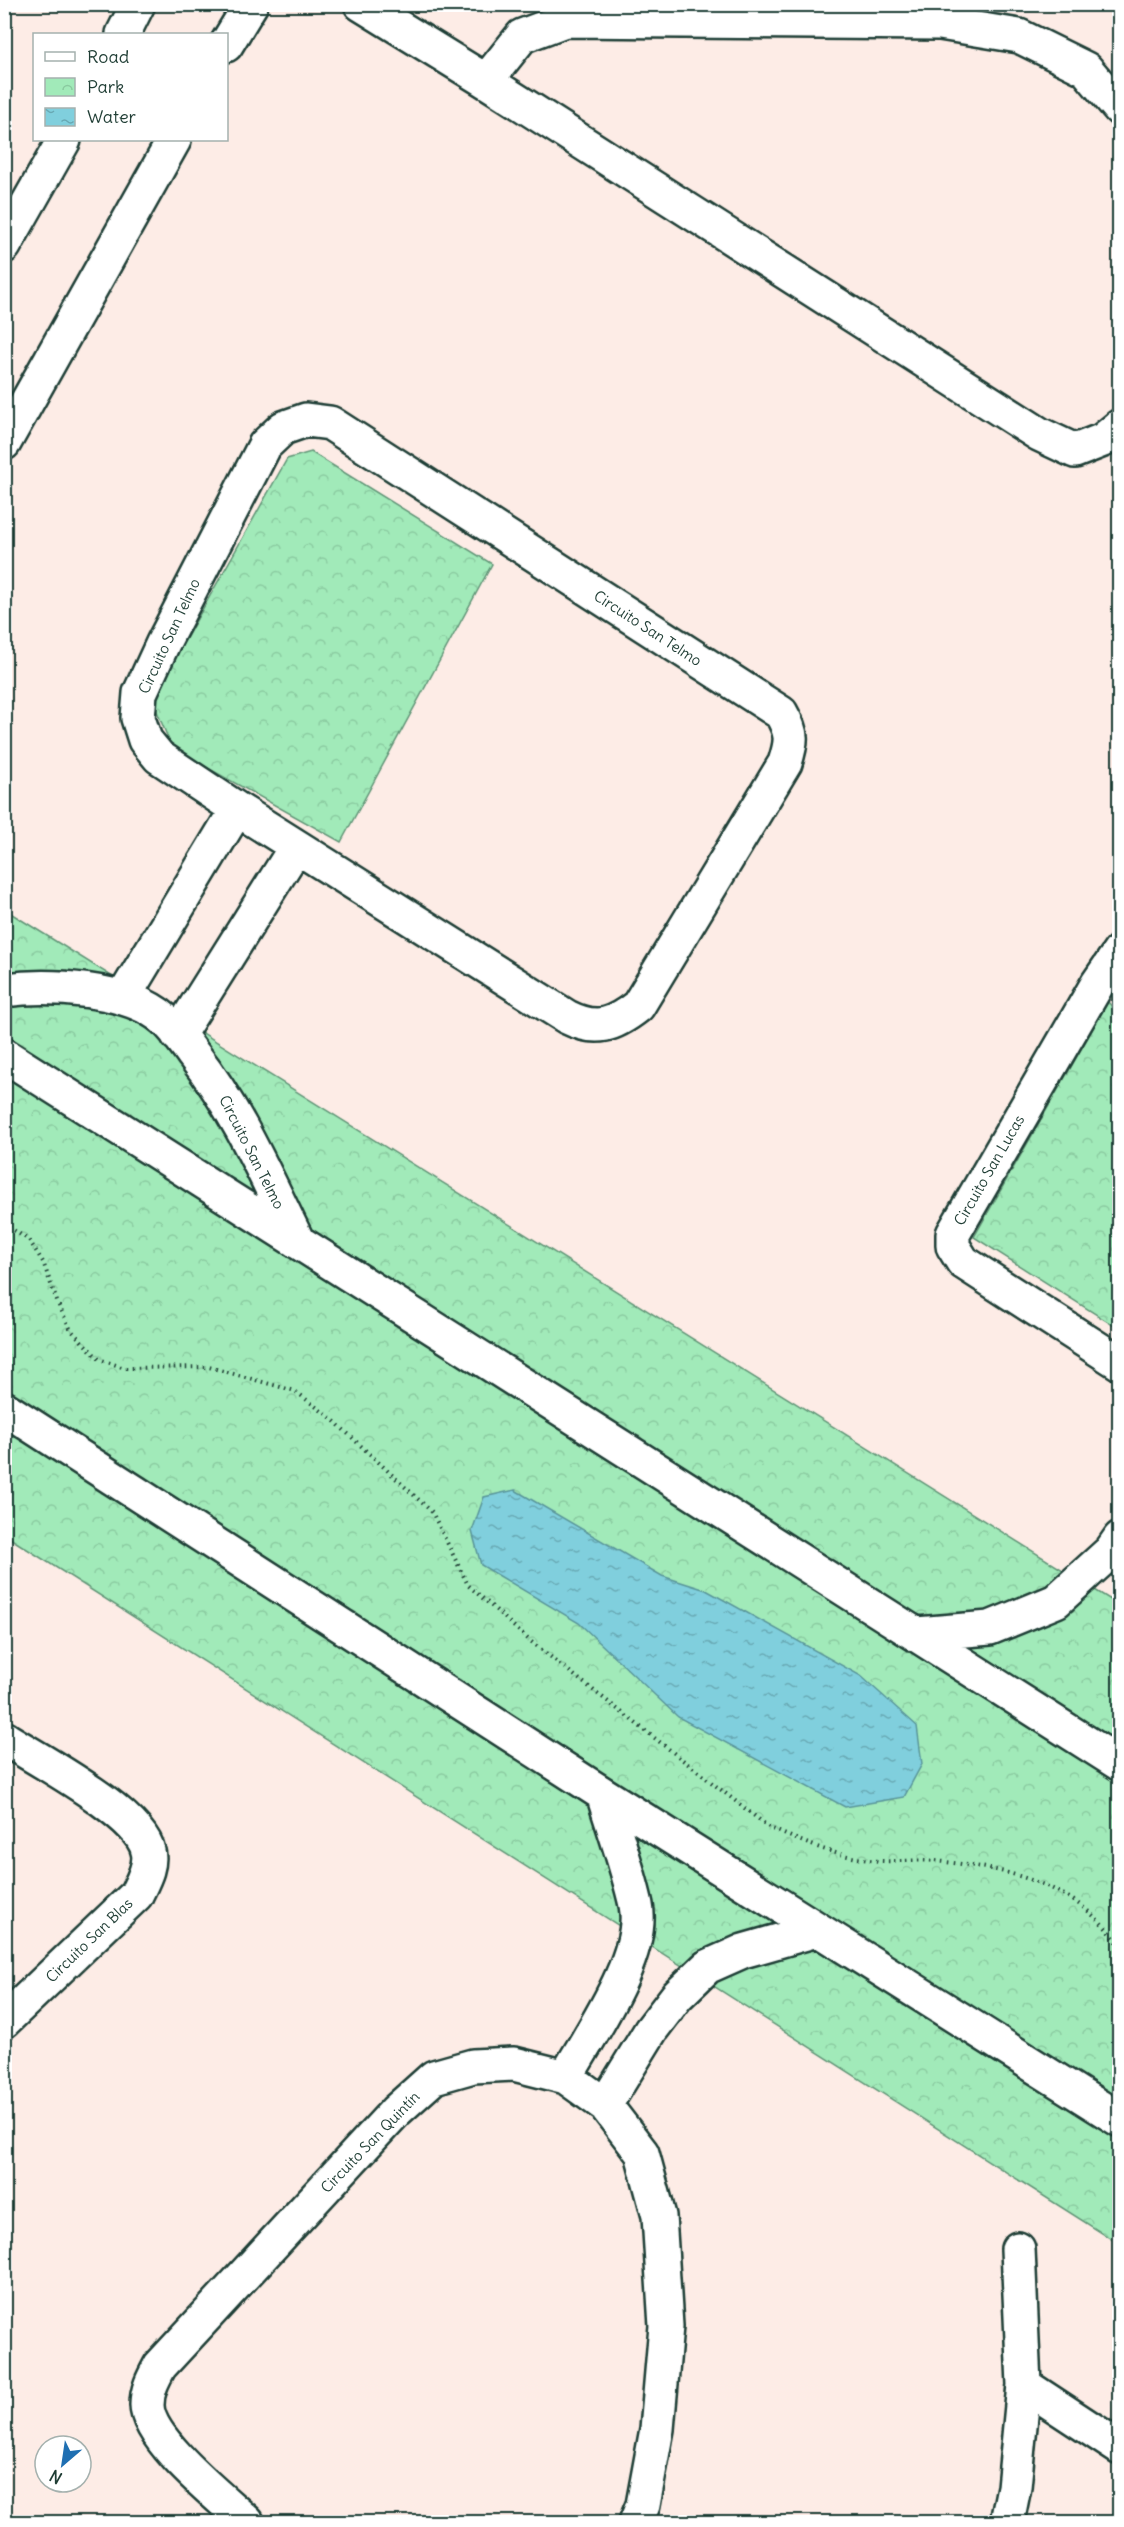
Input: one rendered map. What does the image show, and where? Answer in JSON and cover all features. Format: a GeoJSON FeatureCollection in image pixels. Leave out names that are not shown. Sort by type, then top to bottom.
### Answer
{"type":"FeatureCollection","features":[{"type":"Feature","properties":{"kind":"street"},"geometry":{"type":"LineString","coordinates":[[124,33],[138,4]]}},
{"type":"Feature","properties":{"kind":"street"},"geometry":{"type":"LineString","coordinates":[[228,42],[251,4]]}},
{"type":"Feature","properties":{"kind":"street"},"geometry":{"type":"LineString","coordinates":[[361,4],[486,81],[1039,434],[1075,451],[1103,440],[1119,426]]}},
{"type":"Feature","properties":{"kind":"street"},"geometry":{"type":"LineString","coordinates":[[486,81],[522,36],[565,20],[940,23],[1019,36],[1086,69],[1119,109]]}},
{"type":"Feature","properties":{"kind":"street"},"geometry":{"type":"LineString","coordinates":[[4,246],[63,141]]}},
{"type":"Feature","properties":{"kind":"street"},"geometry":{"type":"LineString","coordinates":[[4,443],[173,141]]}},
{"type":"Feature","properties":{"kind":"street","name":"Circuito San Telmo"},"geometry":{"type":"LineString","coordinates":[[306,420],[330,423],[781,713],[789,727],[792,742],[786,763],[638,1006],[620,1020],[602,1025],[581,1024],[567,1017],[237,808],[159,757],[145,740],[138,718],[140,693],[163,643],[265,445],[283,428],[306,420]]}},
{"type":"Feature","properties":{"kind":"street"},"geometry":{"type":"LineString","coordinates":[[123,998],[237,808]]}},
{"type":"Feature","properties":{"kind":"street"},"geometry":{"type":"LineString","coordinates":[[178,1035],[296,847]]}},
{"type":"Feature","properties":{"kind":"street","name":"Circuito San Lucas"},"geometry":{"type":"LineString","coordinates":[[1119,951],[1098,983],[953,1234],[953,1246],[963,1262],[1119,1363]]}},
{"type":"Feature","properties":{"kind":"street","name":"Circuito San Telmo"},"geometry":{"type":"LineString","coordinates":[[4,990],[72,989],[123,998],[144,1006],[163,1018],[216,1083],[247,1135],[299,1243]]}},
{"type":"Feature","properties":{"kind":"street"},"geometry":{"type":"LineString","coordinates":[[4,1055],[1119,1764]]}},
{"type":"Feature","properties":{"kind":"street"},"geometry":{"type":"LineString","coordinates":[[4,1408],[603,1794],[1119,2120]]}},
{"type":"Feature","properties":{"kind":"street"},"geometry":{"type":"LineString","coordinates":[[4,1439],[40,1431]]}},
{"type":"Feature","properties":{"kind":"street"},"geometry":{"type":"LineString","coordinates":[[917,1634],[990,1628],[1056,1601],[1111,1551],[1119,1538]]}},
{"type":"Feature","properties":{"kind":"street","name":"Circuito San Blas"},"geometry":{"type":"LineString","coordinates":[[4,1738],[120,1812],[139,1832],[148,1851],[147,1870],[136,1895],[4,2021]]}},
{"type":"Feature","properties":{"kind":"street"},"geometry":{"type":"LineString","coordinates":[[566,2077],[625,1971],[635,1940],[636,1907],[603,1794]]}},
{"type":"Feature","properties":{"kind":"street"},"geometry":{"type":"LineString","coordinates":[[606,2104],[651,2030],[677,1996],[707,1967],[743,1951],[817,1930]]}},
{"type":"Feature","properties":{"kind":"street","name":"Circuito San Quintín"},"geometry":{"type":"LineString","coordinates":[[247,2523],[163,2443],[151,2424],[147,2406],[150,2385],[160,2366],[396,2111],[434,2078],[473,2066],[514,2064],[566,2077],[606,2104],[642,2153],[659,2216],[666,2326],[657,2429],[643,2505],[636,2523]]}},
{"type":"Feature","properties":{"kind":"street"},"geometry":{"type":"LineString","coordinates":[[1007,2523],[1014,2487],[1024,2385],[1018,2249]]}},
{"type":"Feature","properties":{"kind":"street"},"geometry":{"type":"LineString","coordinates":[[1024,2385],[1119,2448]]}},
{"type":"Feature","properties":{"kind":"path"},"geometry":{"type":"LineString","coordinates":[[4,1224],[29,1240],[43,1262],[58,1304],[71,1330],[99,1359],[125,1368],[209,1367],[295,1391],[331,1418],[432,1512],[468,1585],[529,1640],[770,1828],[808,1844],[870,1860],[933,1861],[1013,1872],[1072,1898],[1107,1927],[1119,1946]]}},
{"type":"Feature","properties":{"kind":"green space"},"geometry":{"type":"Polygon","coordinates":[[[311,452],[492,564],[341,842],[172,748],[152,699],[287,459],[311,452]]]}},
{"type":"Feature","properties":{"kind":"green space"},"geometry":{"type":"Polygon","coordinates":[[[4,909],[1119,1605],[1119,2244],[5,1535],[4,909]]]}},
{"type":"Feature","properties":{"kind":"green space"},"geometry":{"type":"Polygon","coordinates":[[[1108,1002],[1120,1016],[1119,1329],[974,1237],[1108,1002]]]}},
{"type":"Feature","properties":{"kind":"water"},"geometry":{"type":"Polygon","coordinates":[[[515,1490],[662,1576],[706,1590],[861,1676],[917,1726],[922,1764],[904,1797],[845,1807],[678,1717],[579,1623],[481,1565],[472,1531],[484,1497],[515,1490]]]}}]}
